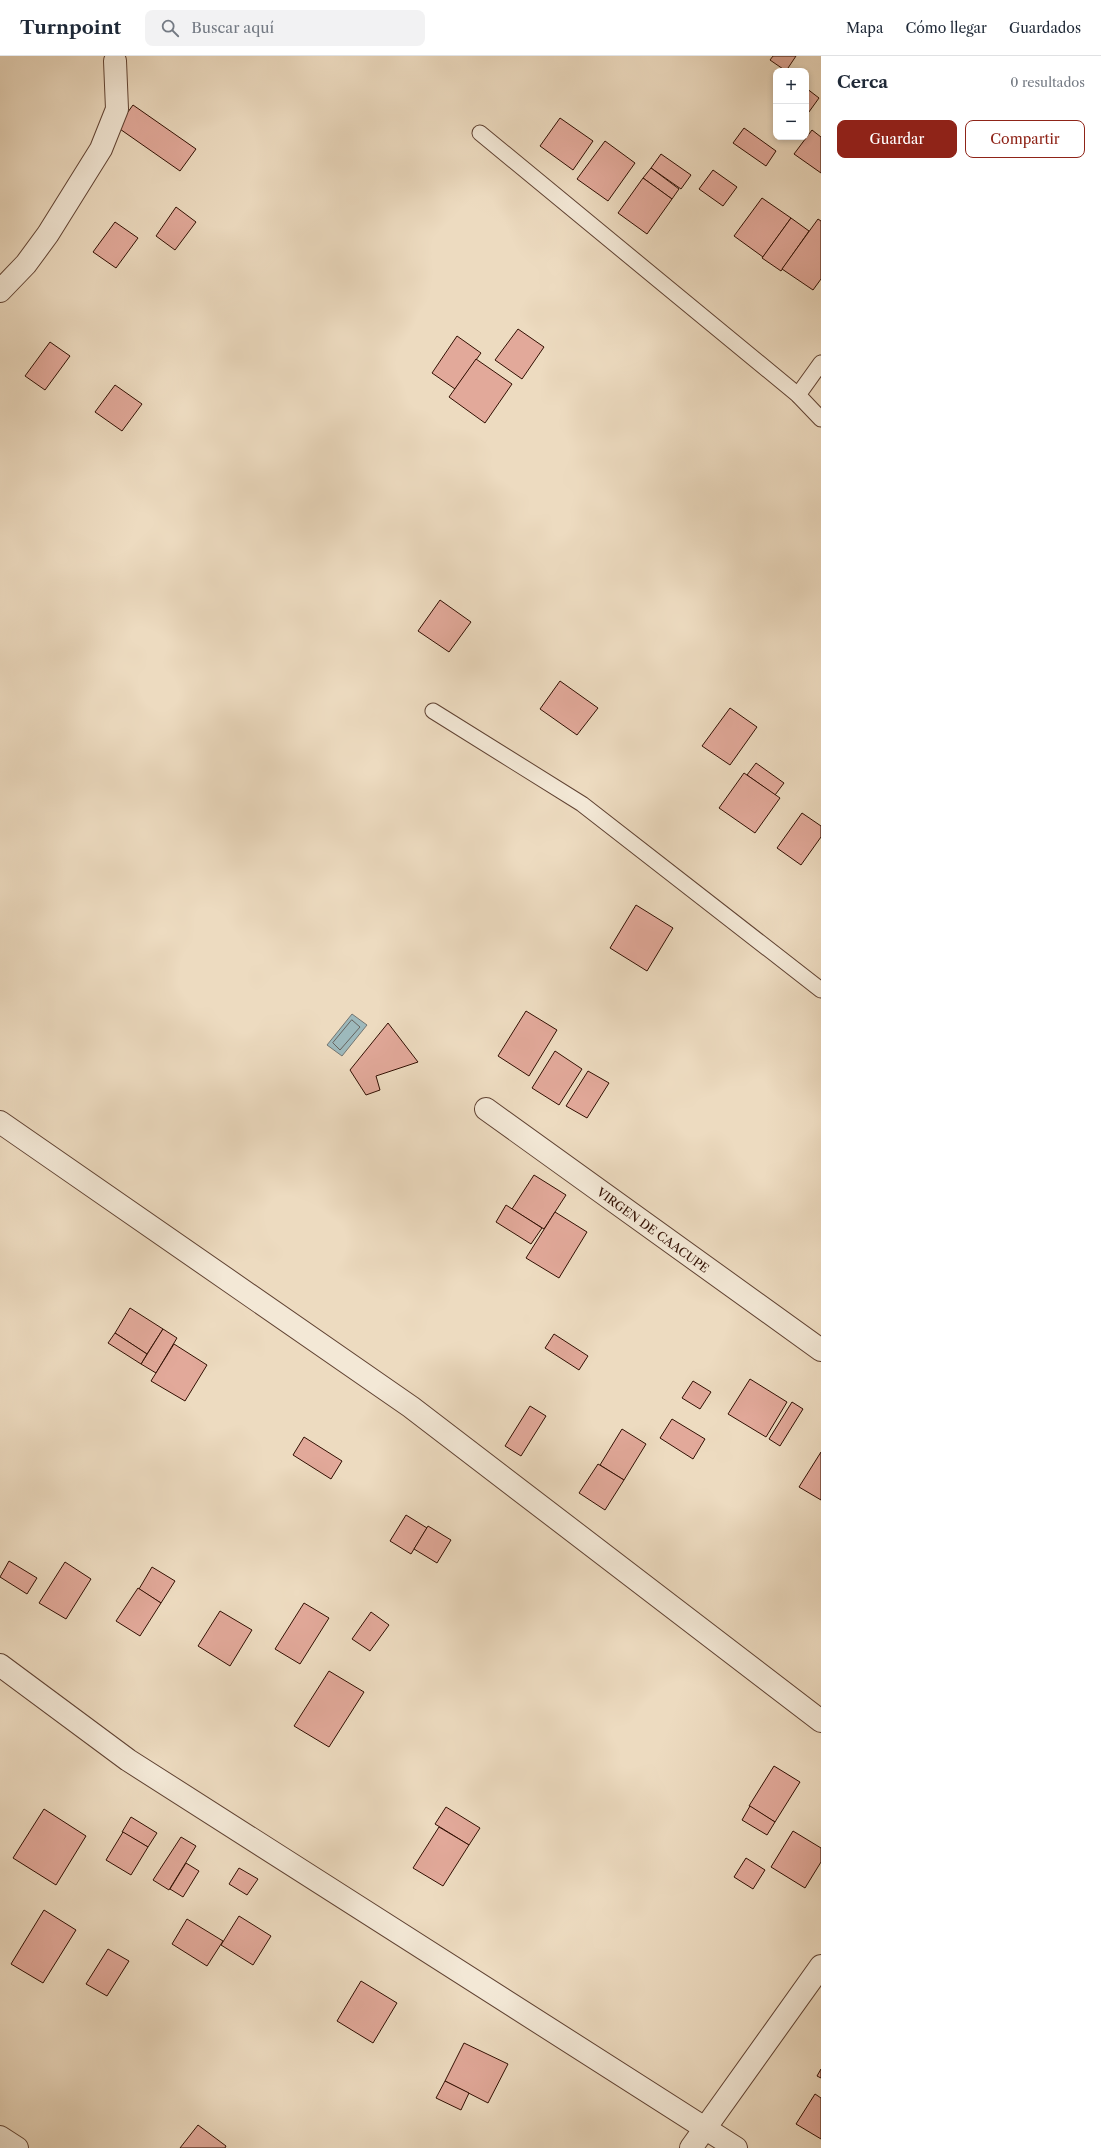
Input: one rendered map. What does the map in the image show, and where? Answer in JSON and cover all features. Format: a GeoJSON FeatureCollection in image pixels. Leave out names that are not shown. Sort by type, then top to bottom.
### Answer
{"type":"FeatureCollection","features":[{"type":"Feature","properties":{"kind":"street"},"geometry":{"type":"LineString","coordinates":[[0,291],[26,264],[48,234],[101,149],[117,109],[115,61]]}},
{"type":"Feature","properties":{"kind":"street","name":"VIRGEN DE CAACUPE"},"geometry":{"type":"LineString","coordinates":[[486,1109],[821,1350]]}},
{"type":"Feature","properties":{"kind":"street"},"geometry":{"type":"LineString","coordinates":[[0,1122],[411,1408],[821,1720]]}},
{"type":"Feature","properties":{"kind":"street"},"geometry":{"type":"LineString","coordinates":[[0,1665],[128,1760],[736,2148]]}},
{"type":"Feature","properties":{"kind":"street"},"geometry":{"type":"LineString","coordinates":[[691,2148],[821,1966]]}},
{"type":"Feature","properties":{"kind":"street"},"geometry":{"type":"LineString","coordinates":[[0,2136],[17,2148]]}},
{"type":"Feature","properties":{"kind":"lane"},"geometry":{"type":"LineString","coordinates":[[480,133],[798,395],[821,419]]}},
{"type":"Feature","properties":{"kind":"lane"},"geometry":{"type":"LineString","coordinates":[[798,395],[821,363]]}},
{"type":"Feature","properties":{"kind":"lane"},"geometry":{"type":"LineString","coordinates":[[433,711],[582,804],[821,990]]}},
{"type":"Feature","properties":{"kind":"water"},"geometry":{"type":"Polygon","coordinates":[[[352,1014],[367,1025],[342,1056],[327,1045],[352,1014]]]}},
{"type":"Feature","properties":{"kind":"building"},"geometry":{"type":"Polygon","coordinates":[[[773,56],[796,56],[788,68],[782,68],[770,60],[773,56]]]}},
{"type":"Feature","properties":{"kind":"building"},"geometry":{"type":"Polygon","coordinates":[[[809,90],[819,98],[809,112],[809,90]]]}},
{"type":"Feature","properties":{"kind":"building"},"geometry":{"type":"Polygon","coordinates":[[[133,105],[196,149],[180,171],[117,127],[133,105]]]}},
{"type":"Feature","properties":{"kind":"building"},"geometry":{"type":"Polygon","coordinates":[[[560,118],[593,141],[573,170],[540,146],[560,118]]]}},
{"type":"Feature","properties":{"kind":"building"},"geometry":{"type":"Polygon","coordinates":[[[744,128],[776,151],[766,166],[733,143],[744,128]]]}},
{"type":"Feature","properties":{"kind":"building"},"geometry":{"type":"Polygon","coordinates":[[[812,130],[821,137],[821,173],[794,154],[804,140],[809,140],[809,134],[812,130]]]}},
{"type":"Feature","properties":{"kind":"building"},"geometry":{"type":"Polygon","coordinates":[[[605,141],[635,163],[608,201],[577,179],[605,141]]]}},
{"type":"Feature","properties":{"kind":"building"},"geometry":{"type":"Polygon","coordinates":[[[661,154],[691,175],[681,189],[651,168],[661,154]]]}},
{"type":"Feature","properties":{"kind":"building"},"geometry":{"type":"Polygon","coordinates":[[[651,168],[679,189],[672,199],[643,178],[651,168]]]}},
{"type":"Feature","properties":{"kind":"building"},"geometry":{"type":"Polygon","coordinates":[[[713,170],[737,187],[723,206],[699,189],[713,170]]]}},
{"type":"Feature","properties":{"kind":"building"},"geometry":{"type":"Polygon","coordinates":[[[643,178],[672,199],[647,234],[618,213],[643,178]]]}},
{"type":"Feature","properties":{"kind":"building"},"geometry":{"type":"Polygon","coordinates":[[[762,198],[791,218],[763,257],[734,236],[762,198]]]}},
{"type":"Feature","properties":{"kind":"building"},"geometry":{"type":"Polygon","coordinates":[[[176,207],[196,222],[175,250],[156,236],[176,207]]]}},
{"type":"Feature","properties":{"kind":"building"},"geometry":{"type":"Polygon","coordinates":[[[791,218],[809,231],[781,271],[762,258],[791,218]]]}},
{"type":"Feature","properties":{"kind":"building"},"geometry":{"type":"Polygon","coordinates":[[[818,219],[821,221],[821,279],[813,290],[782,269],[818,219]]]}},
{"type":"Feature","properties":{"kind":"building"},"geometry":{"type":"Polygon","coordinates":[[[115,222],[138,238],[116,268],[93,252],[115,222]]]}},
{"type":"Feature","properties":{"kind":"building"},"geometry":{"type":"Polygon","coordinates":[[[518,329],[544,347],[522,379],[495,360],[518,329]]]}},
{"type":"Feature","properties":{"kind":"building"},"geometry":{"type":"Polygon","coordinates":[[[457,336],[481,353],[455,389],[432,373],[457,336]]]}},
{"type":"Feature","properties":{"kind":"building"},"geometry":{"type":"Polygon","coordinates":[[[50,342],[70,356],[45,390],[25,376],[50,342]]]}},
{"type":"Feature","properties":{"kind":"building"},"geometry":{"type":"Polygon","coordinates":[[[476,359],[512,384],[485,423],[449,397],[476,359]]]}},
{"type":"Feature","properties":{"kind":"building"},"geometry":{"type":"Polygon","coordinates":[[[115,385],[142,404],[122,431],[95,412],[115,385]]]}},
{"type":"Feature","properties":{"kind":"building"},"geometry":{"type":"Polygon","coordinates":[[[440,600],[471,622],[449,652],[418,631],[440,600]]]}},
{"type":"Feature","properties":{"kind":"building"},"geometry":{"type":"Polygon","coordinates":[[[560,681],[598,708],[577,735],[540,709],[560,681]]]}},
{"type":"Feature","properties":{"kind":"building"},"geometry":{"type":"Polygon","coordinates":[[[730,708],[757,727],[730,765],[702,746],[730,708]]]}},
{"type":"Feature","properties":{"kind":"building"},"geometry":{"type":"Polygon","coordinates":[[[756,763],[784,783],[775,795],[747,775],[756,763]]]}},
{"type":"Feature","properties":{"kind":"building"},"geometry":{"type":"Polygon","coordinates":[[[744,773],[780,798],[755,833],[719,808],[744,773]]]}},
{"type":"Feature","properties":{"kind":"building"},"geometry":{"type":"Polygon","coordinates":[[[802,813],[821,826],[821,837],[801,865],[777,848],[802,813]]]}},
{"type":"Feature","properties":{"kind":"building"},"geometry":{"type":"Polygon","coordinates":[[[636,905],[673,928],[647,971],[610,948],[636,905]]]}},
{"type":"Feature","properties":{"kind":"building"},"geometry":{"type":"Polygon","coordinates":[[[526,1011],[557,1030],[529,1076],[498,1056],[526,1011]]]}},
{"type":"Feature","properties":{"kind":"building"},"geometry":{"type":"Polygon","coordinates":[[[388,1023],[418,1062],[376,1076],[380,1090],[366,1095],[350,1070],[388,1023]]]}},
{"type":"Feature","properties":{"kind":"building"},"geometry":{"type":"Polygon","coordinates":[[[555,1051],[582,1069],[559,1105],[532,1088],[555,1051]]]}},
{"type":"Feature","properties":{"kind":"building"},"geometry":{"type":"Polygon","coordinates":[[[588,1071],[609,1083],[587,1118],[566,1106],[588,1071]]]}},
{"type":"Feature","properties":{"kind":"building"},"geometry":{"type":"Polygon","coordinates":[[[534,1175],[566,1195],[544,1229],[512,1209],[534,1175]]]}},
{"type":"Feature","properties":{"kind":"building"},"geometry":{"type":"Polygon","coordinates":[[[506,1205],[542,1228],[531,1244],[496,1222],[506,1205]]]}},
{"type":"Feature","properties":{"kind":"building"},"geometry":{"type":"Polygon","coordinates":[[[555,1212],[587,1232],[559,1278],[526,1258],[555,1212]]]}},
{"type":"Feature","properties":{"kind":"building"},"geometry":{"type":"Polygon","coordinates":[[[130,1308],[163,1329],[147,1354],[115,1333],[130,1308]]]}},
{"type":"Feature","properties":{"kind":"building"},"geometry":{"type":"Polygon","coordinates":[[[163,1329],[177,1338],[156,1373],[141,1364],[163,1329]]]}},
{"type":"Feature","properties":{"kind":"building"},"geometry":{"type":"Polygon","coordinates":[[[115,1333],[147,1354],[141,1364],[108,1343],[115,1333]]]}},
{"type":"Feature","properties":{"kind":"building"},"geometry":{"type":"Polygon","coordinates":[[[554,1334],[588,1356],[579,1370],[545,1348],[554,1334]]]}},
{"type":"Feature","properties":{"kind":"building"},"geometry":{"type":"Polygon","coordinates":[[[174,1344],[207,1365],[185,1401],[151,1381],[174,1344]]]}},
{"type":"Feature","properties":{"kind":"building"},"geometry":{"type":"Polygon","coordinates":[[[750,1379],[787,1402],[766,1437],[728,1414],[750,1379]]]}},
{"type":"Feature","properties":{"kind":"building"},"geometry":{"type":"Polygon","coordinates":[[[693,1381],[711,1392],[700,1409],[682,1398],[693,1381]]]}},
{"type":"Feature","properties":{"kind":"building"},"geometry":{"type":"Polygon","coordinates":[[[792,1402],[803,1409],[780,1446],[769,1439],[792,1402]]]}},
{"type":"Feature","properties":{"kind":"building"},"geometry":{"type":"Polygon","coordinates":[[[530,1406],[546,1416],[521,1456],[505,1446],[530,1406]]]}},
{"type":"Feature","properties":{"kind":"building"},"geometry":{"type":"Polygon","coordinates":[[[672,1419],[705,1439],[693,1459],[660,1438],[672,1419]]]}},
{"type":"Feature","properties":{"kind":"building"},"geometry":{"type":"Polygon","coordinates":[[[622,1429],[646,1444],[624,1480],[600,1465],[622,1429]]]}},
{"type":"Feature","properties":{"kind":"building"},"geometry":{"type":"Polygon","coordinates":[[[304,1437],[342,1461],[331,1479],[293,1455],[304,1437]]]}},
{"type":"Feature","properties":{"kind":"building"},"geometry":{"type":"Polygon","coordinates":[[[821,1452],[821,1500],[799,1487],[821,1452]]]}},
{"type":"Feature","properties":{"kind":"building"},"geometry":{"type":"Polygon","coordinates":[[[598,1464],[624,1480],[605,1510],[579,1493],[598,1464]]]}},
{"type":"Feature","properties":{"kind":"building"},"geometry":{"type":"Polygon","coordinates":[[[406,1515],[427,1528],[411,1554],[390,1541],[406,1515]]]}},
{"type":"Feature","properties":{"kind":"building"},"geometry":{"type":"Polygon","coordinates":[[[428,1526],[451,1540],[437,1563],[414,1549],[428,1526]]]}},
{"type":"Feature","properties":{"kind":"building"},"geometry":{"type":"Polygon","coordinates":[[[9,1561],[37,1578],[27,1594],[0,1577],[9,1561]]]}},
{"type":"Feature","properties":{"kind":"building"},"geometry":{"type":"Polygon","coordinates":[[[65,1562],[91,1579],[66,1619],[39,1603],[65,1562]]]}},
{"type":"Feature","properties":{"kind":"building"},"geometry":{"type":"Polygon","coordinates":[[[152,1567],[175,1581],[161,1603],[139,1589],[152,1567]]]}},
{"type":"Feature","properties":{"kind":"building"},"geometry":{"type":"Polygon","coordinates":[[[138,1588],[161,1603],[140,1636],[116,1621],[138,1588]]]}},
{"type":"Feature","properties":{"kind":"building"},"geometry":{"type":"Polygon","coordinates":[[[304,1603],[329,1618],[300,1664],[275,1649],[304,1603]]]}},
{"type":"Feature","properties":{"kind":"building"},"geometry":{"type":"Polygon","coordinates":[[[220,1611],[252,1630],[230,1666],[198,1646],[220,1611]]]}},
{"type":"Feature","properties":{"kind":"building"},"geometry":{"type":"Polygon","coordinates":[[[371,1612],[389,1625],[370,1651],[352,1639],[371,1612]]]}},
{"type":"Feature","properties":{"kind":"building"},"geometry":{"type":"Polygon","coordinates":[[[329,1671],[364,1692],[329,1747],[294,1726],[329,1671]]]}},
{"type":"Feature","properties":{"kind":"building"},"geometry":{"type":"Polygon","coordinates":[[[774,1766],[800,1782],[775,1822],[749,1806],[774,1766]]]}},
{"type":"Feature","properties":{"kind":"building"},"geometry":{"type":"Polygon","coordinates":[[[750,1806],[775,1822],[767,1835],[742,1820],[750,1806]]]}},
{"type":"Feature","properties":{"kind":"building"},"geometry":{"type":"Polygon","coordinates":[[[446,1807],[480,1828],[469,1845],[435,1824],[446,1807]]]}},
{"type":"Feature","properties":{"kind":"building"},"geometry":{"type":"Polygon","coordinates":[[[44,1809],[86,1836],[56,1885],[13,1858],[44,1809]]]}},
{"type":"Feature","properties":{"kind":"building"},"geometry":{"type":"Polygon","coordinates":[[[131,1817],[157,1833],[148,1847],[122,1832],[131,1817]]]}},
{"type":"Feature","properties":{"kind":"building"},"geometry":{"type":"Polygon","coordinates":[[[439,1827],[469,1845],[443,1886],[413,1868],[439,1827]]]}},
{"type":"Feature","properties":{"kind":"building"},"geometry":{"type":"Polygon","coordinates":[[[793,1831],[821,1848],[821,1862],[805,1888],[771,1867],[793,1831]]]}},
{"type":"Feature","properties":{"kind":"building"},"geometry":{"type":"Polygon","coordinates":[[[123,1832],[148,1847],[131,1875],[106,1860],[123,1832]]]}},
{"type":"Feature","properties":{"kind":"building"},"geometry":{"type":"Polygon","coordinates":[[[181,1837],[196,1846],[169,1890],[153,1880],[181,1837]]]}},
{"type":"Feature","properties":{"kind":"building"},"geometry":{"type":"Polygon","coordinates":[[[746,1858],[765,1870],[753,1889],[734,1877],[746,1858]]]}},
{"type":"Feature","properties":{"kind":"building"},"geometry":{"type":"Polygon","coordinates":[[[186,1863],[199,1871],[183,1897],[170,1889],[186,1863]]]}},
{"type":"Feature","properties":{"kind":"building"},"geometry":{"type":"Polygon","coordinates":[[[239,1868],[258,1879],[247,1895],[229,1884],[239,1868]]]}},
{"type":"Feature","properties":{"kind":"building"},"geometry":{"type":"Polygon","coordinates":[[[44,1910],[76,1930],[43,1983],[11,1964],[44,1910]]]}},
{"type":"Feature","properties":{"kind":"building"},"geometry":{"type":"Polygon","coordinates":[[[239,1916],[271,1936],[253,1965],[221,1945],[239,1916]]]}},
{"type":"Feature","properties":{"kind":"building"},"geometry":{"type":"Polygon","coordinates":[[[187,1919],[223,1941],[207,1966],[172,1944],[187,1919]]]}},
{"type":"Feature","properties":{"kind":"building"},"geometry":{"type":"Polygon","coordinates":[[[108,1949],[129,1961],[107,1996],[86,1984],[108,1949]]]}},
{"type":"Feature","properties":{"kind":"building"},"geometry":{"type":"Polygon","coordinates":[[[361,1981],[397,2003],[373,2043],[337,2021],[361,1981]]]}},
{"type":"Feature","properties":{"kind":"building"},"geometry":{"type":"Polygon","coordinates":[[[464,2043],[508,2064],[488,2103],[445,2081],[464,2043]]]}},
{"type":"Feature","properties":{"kind":"building"},"geometry":{"type":"Polygon","coordinates":[[[821,2069],[821,2078],[817,2076],[821,2069]]]}},
{"type":"Feature","properties":{"kind":"building"},"geometry":{"type":"Polygon","coordinates":[[[445,2081],[469,2093],[461,2110],[436,2098],[445,2081]]]}},
{"type":"Feature","properties":{"kind":"building"},"geometry":{"type":"Polygon","coordinates":[[[815,2094],[821,2098],[821,2139],[796,2124],[815,2094]]]}},
{"type":"Feature","properties":{"kind":"building"},"geometry":{"type":"Polygon","coordinates":[[[198,2125],[226,2146],[225,2148],[180,2148],[198,2125]]]}}]}
